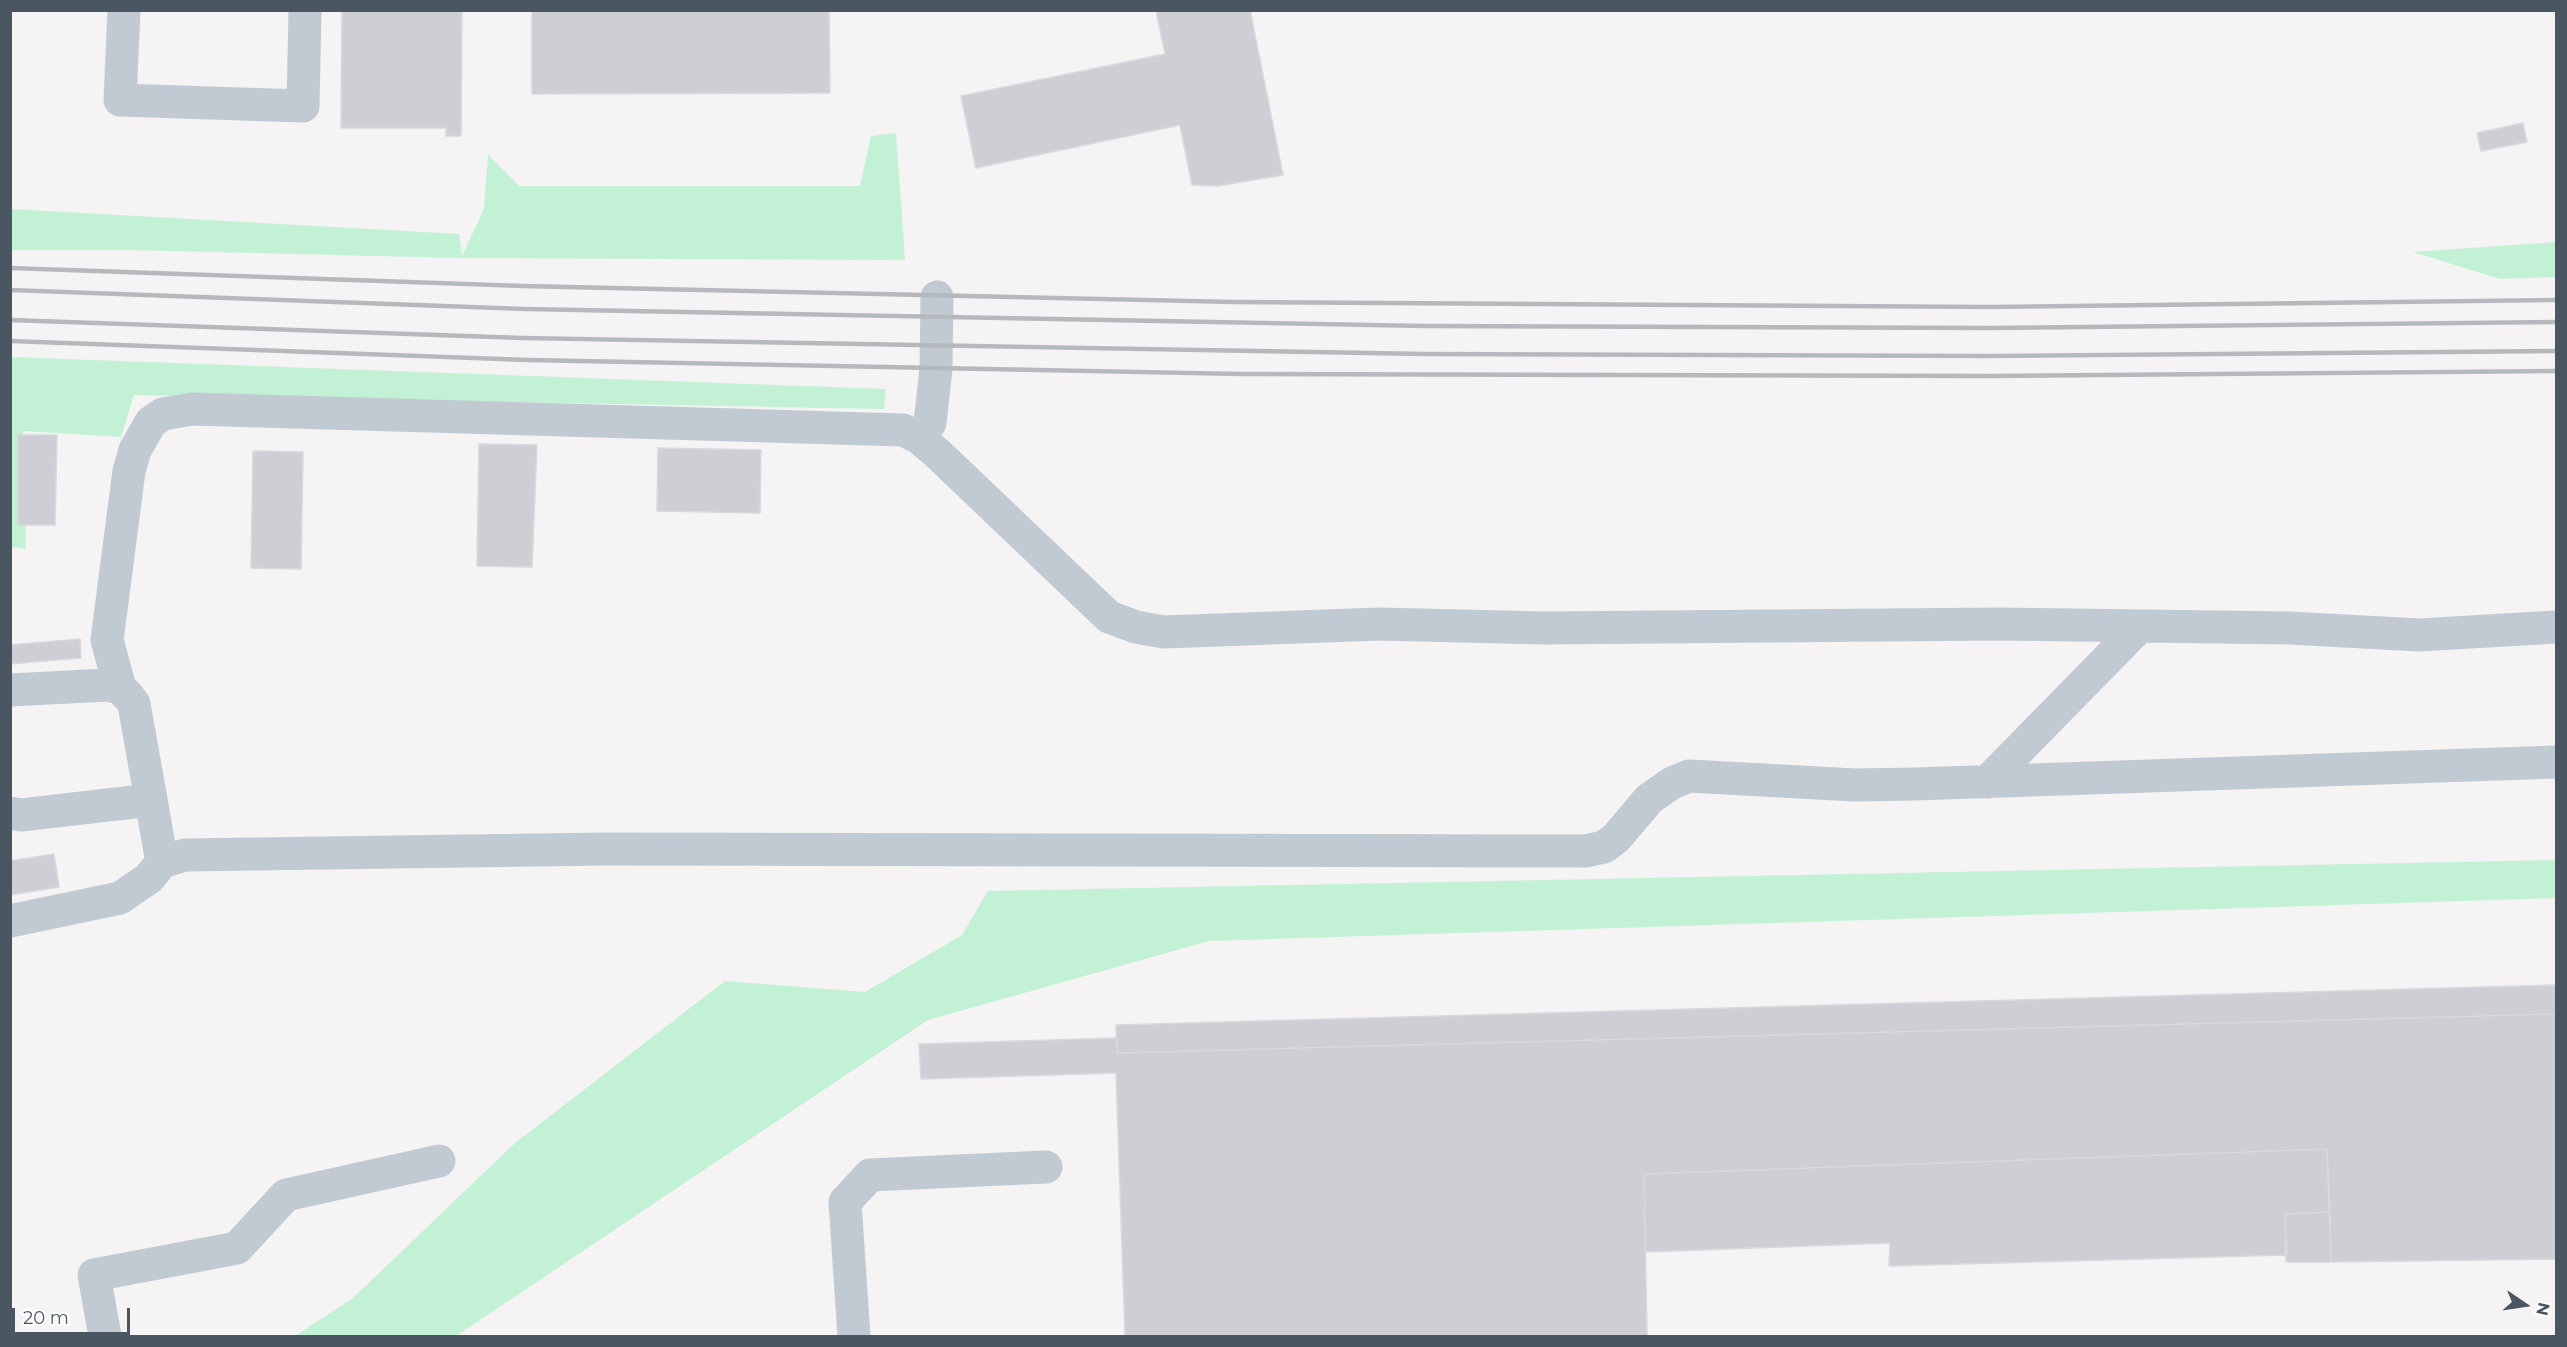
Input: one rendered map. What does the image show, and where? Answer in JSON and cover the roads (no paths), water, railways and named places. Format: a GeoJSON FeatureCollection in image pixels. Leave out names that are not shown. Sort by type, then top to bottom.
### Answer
{"type":"FeatureCollection","features":[{"type":"Feature","properties":{"kind":"lane"},"geometry":{"type":"LineString","coordinates":[[124,10],[120,100],[303,106],[305,10]]}},
{"type":"Feature","properties":{"kind":"lane"},"geometry":{"type":"LineString","coordinates":[[918,437],[930,423],[936,369],[937,297]]}},
{"type":"Feature","properties":{"kind":"lane"},"geometry":{"type":"LineString","coordinates":[[162,862],[134,704],[120,688],[107,640],[125,491],[139,441],[151,422],[163,414],[192,409],[903,430],[918,437],[999,510],[1109,617],[1136,627],[1164,632],[1379,624],[1544,628],[2140,626],[2289,628],[2419,635],[2556,627]]}},
{"type":"Feature","properties":{"kind":"lane"},"geometry":{"type":"LineString","coordinates":[[1987,782],[2140,626]]}},
{"type":"Feature","properties":{"kind":"lane"},"geometry":{"type":"LineString","coordinates":[[10,690],[83,685],[120,688]]}},
{"type":"Feature","properties":{"kind":"lane"},"geometry":{"type":"LineString","coordinates":[[10,921],[120,898],[149,879],[162,862],[185,855],[606,849],[1585,851],[1604,847],[1616,838],[1649,799],[1672,783],[1689,776],[1855,785],[2556,762]]}},
{"type":"Feature","properties":{"kind":"lane"},"geometry":{"type":"LineString","coordinates":[[10,813],[21,816],[151,800]]}},
{"type":"Feature","properties":{"kind":"lane"},"geometry":{"type":"LineString","coordinates":[[105,1336],[94,1275],[237,1248],[285,1195],[439,1161]]}},
{"type":"Feature","properties":{"kind":"lane"},"geometry":{"type":"LineString","coordinates":[[854,1336],[845,1202],[870,1175],[1046,1167]]}},
{"type":"Feature","properties":{"kind":"railway"},"geometry":{"type":"LineString","coordinates":[[10,268],[523,286],[1234,302],[1990,307],[2556,300]]}},
{"type":"Feature","properties":{"kind":"railway"},"geometry":{"type":"LineString","coordinates":[[10,290],[525,309],[1424,326],[1990,328],[2556,322]]}},
{"type":"Feature","properties":{"kind":"railway"},"geometry":{"type":"LineString","coordinates":[[10,320],[523,338],[1425,354],[1990,356],[2556,351]]}},
{"type":"Feature","properties":{"kind":"railway"},"geometry":{"type":"LineString","coordinates":[[10,341],[528,360],[1241,374],[1992,376],[2556,371]]}}]}
